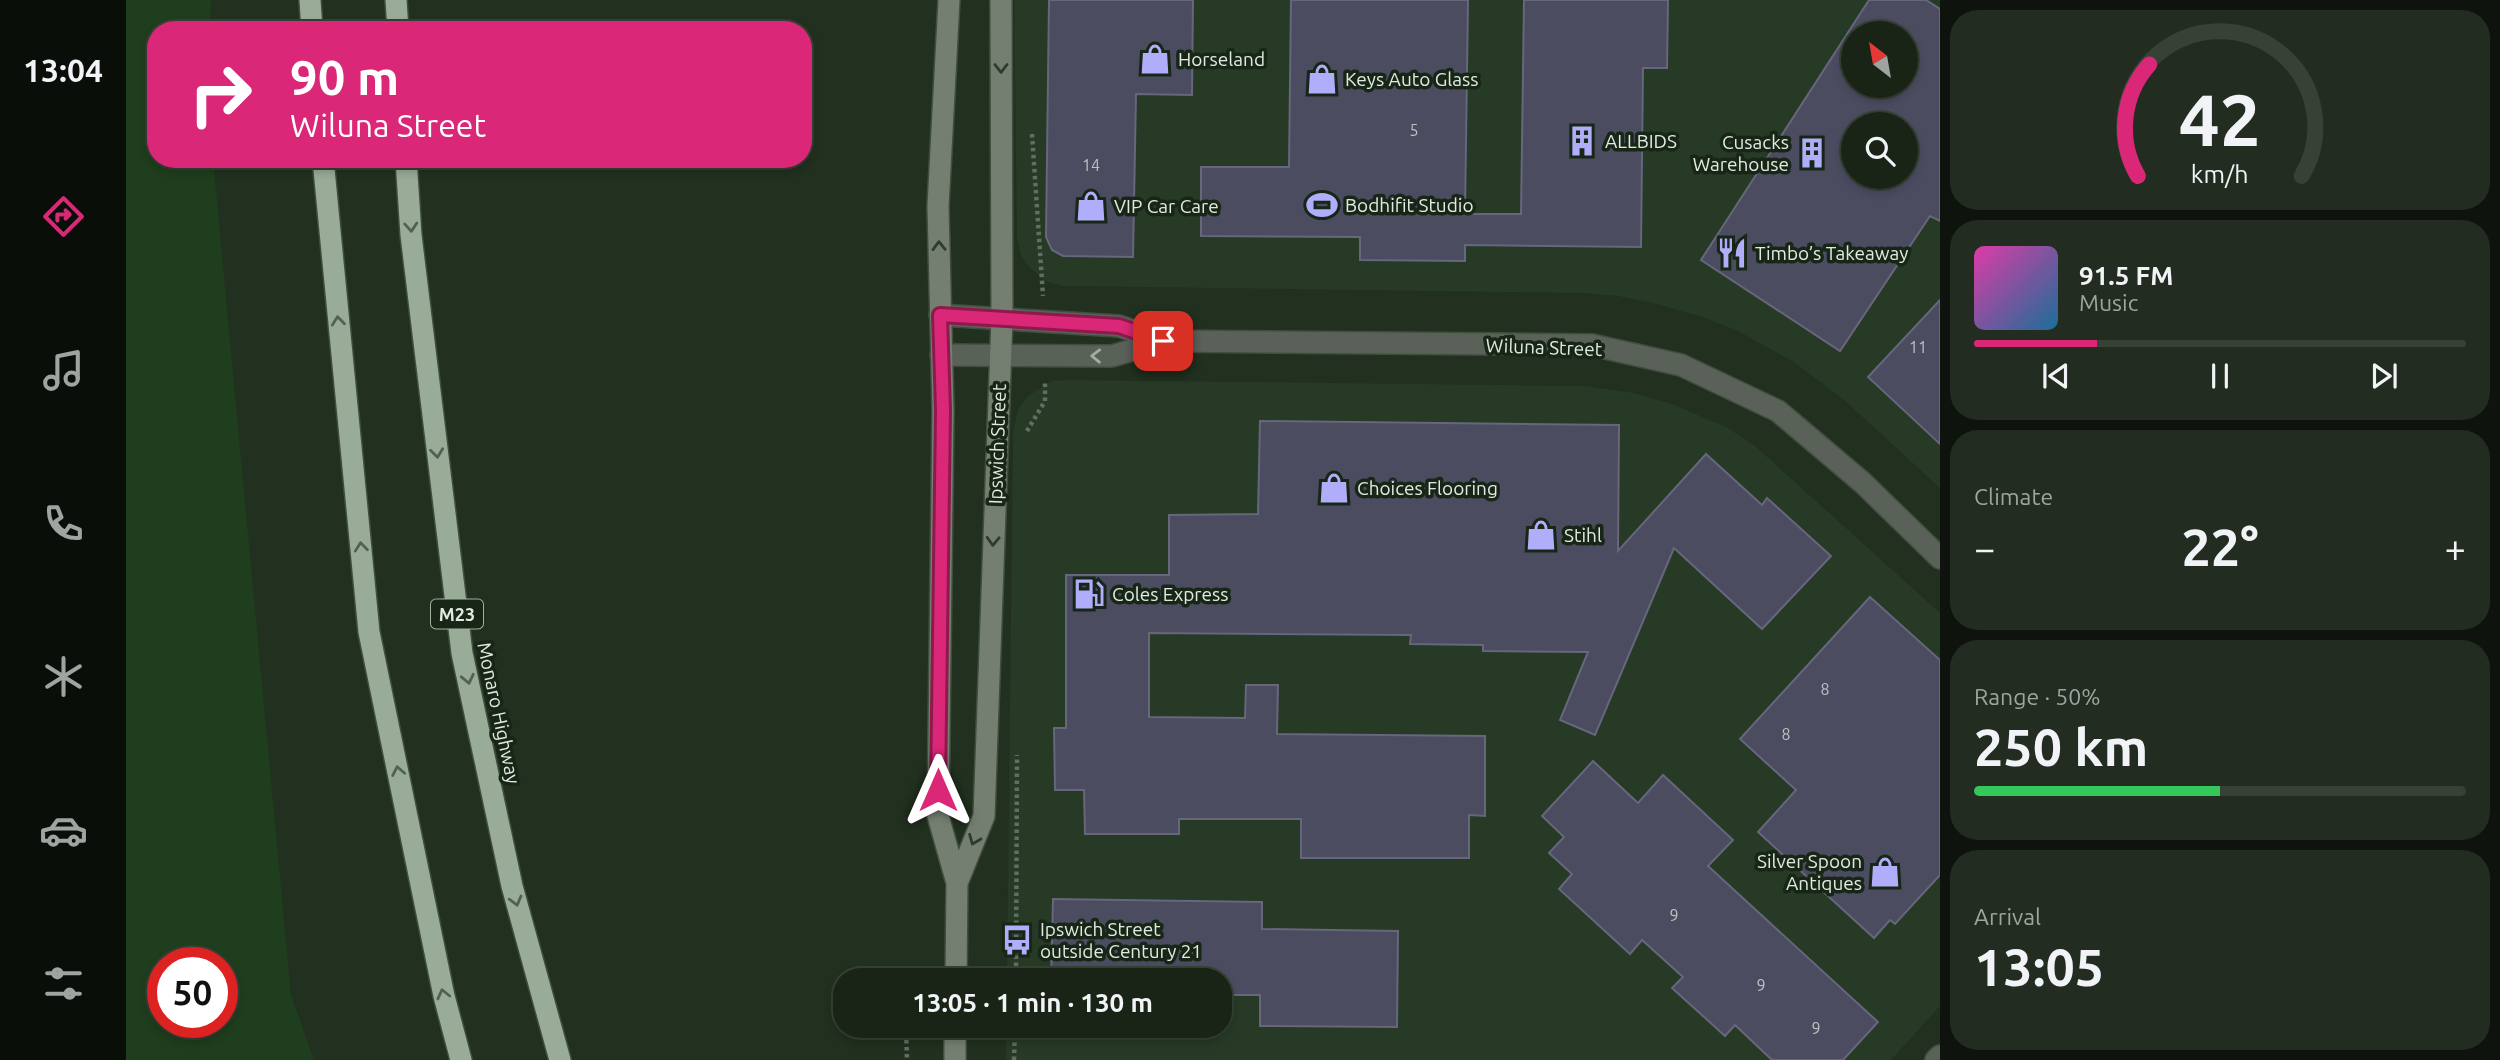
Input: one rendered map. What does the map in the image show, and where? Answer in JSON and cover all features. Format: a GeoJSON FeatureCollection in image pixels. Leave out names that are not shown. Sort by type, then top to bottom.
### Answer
{"type":"FeatureCollection","features":[{"type":"Feature","properties":{"kind":"highway"},"geometry":{"type":"LineString","coordinates":[[310,0],[311,21]]}},
{"type":"Feature","properties":{"kind":"highway"},"geometry":{"type":"LineString","coordinates":[[396,0],[397,21]]}},
{"type":"Feature","properties":{"kind":"highway"},"geometry":{"type":"LineString","coordinates":[[324,168],[369,632],[443,996],[461,1060]]}},
{"type":"Feature","properties":{"kind":"highway","name":"Monaro Highway"},"geometry":{"type":"LineString","coordinates":[[407,168],[411,235],[462,653],[512,886],[560,1060]]}},
{"type":"Feature","properties":{"kind":"main road","name":"Ipswich Street"},"geometry":{"type":"LineString","coordinates":[[949,0],[938,206],[941,355],[938,816],[957,883],[956,968]]}},
{"type":"Feature","properties":{"kind":"main road","name":"Ipswich Street"},"geometry":{"type":"LineString","coordinates":[[957,883],[984,816],[1002,318],[1001,0]]}},
{"type":"Feature","properties":{"kind":"main road"},"geometry":{"type":"LineString","coordinates":[[955,1060],[956,1038]]}},
{"type":"Feature","properties":{"kind":"street","name":"Wiluna Street"},"geometry":{"type":"LineString","coordinates":[[940,315],[1119,326],[1163,341]]}},
{"type":"Feature","properties":{"kind":"street","name":"Wiluna Street"},"geometry":{"type":"LineString","coordinates":[[941,355],[1112,356],[1163,341],[1592,345],[1681,365],[1778,411],[1863,484],[1940,558]]}},
{"type":"Feature","properties":{"kind":"street"},"geometry":{"type":"LineString","coordinates":[[1936,1060],[1940,1056]]}},
{"type":"Feature","properties":{"kind":"path"},"geometry":{"type":"LineString","coordinates":[[1031,121],[1045,321]]}},
{"type":"Feature","properties":{"kind":"path"},"geometry":{"type":"LineString","coordinates":[[1045,355],[1045,401]]}},
{"type":"Feature","properties":{"kind":"path"},"geometry":{"type":"LineString","coordinates":[[906,1038],[907,1060]]}},
{"type":"Feature","properties":{"kind":"path"},"geometry":{"type":"LineString","coordinates":[[1014,1060],[1015,1038]]}},
{"type":"Feature","properties":{"kind":"shaded area"},"geometry":{"type":"Polygon","coordinates":[[[126,0],[211,0],[210,21],[147,21],[147,168],[214,168],[291,995],[314,1060],[126,1060],[126,0]]]}},
{"type":"Feature","properties":{"kind":"shaded area"},"geometry":{"type":"Polygon","coordinates":[[[1014,0],[1940,0],[1940,488],[1844,400],[1794,362],[1736,330],[1657,304],[1618,296],[1582,293],[1063,286],[1045,281],[1028,266],[1021,255],[1017,238],[1014,0]]]}},
{"type":"Feature","properties":{"kind":"shaded area"},"geometry":{"type":"Polygon","coordinates":[[[1052,381],[1586,386],[1634,393],[1672,404],[1726,427],[1754,445],[1940,613],[1940,1006],[1891,1060],[1006,1060],[1006,1038],[1232,1038],[1232,968],[1007,968],[1013,432],[1018,409],[1028,396],[1052,381]]]}},
{"type":"Feature","properties":{"kind":"building"},"geometry":{"type":"Polygon","coordinates":[[[1049,0],[1193,0],[1192,95],[1136,94],[1133,257],[1063,256],[1052,250],[1046,237],[1049,0]]]}},
{"type":"Feature","properties":{"kind":"building"},"geometry":{"type":"Polygon","coordinates":[[[1291,0],[1468,0],[1465,214],[1521,214],[1524,0],[1668,0],[1667,68],[1643,68],[1641,247],[1465,245],[1465,261],[1360,260],[1360,237],[1201,236],[1201,167],[1289,167],[1291,0]]]}},
{"type":"Feature","properties":{"kind":"building","name":"Cusacks Warehouse"},"geometry":{"type":"Polygon","coordinates":[[[1869,0],[1926,0],[1940,9],[1940,221],[1930,216],[1840,351],[1701,260],[1841,43],[1841,98],[1918,98],[1918,21],[1855,21],[1869,0]]]}},
{"type":"Feature","properties":{"kind":"building"},"geometry":{"type":"Polygon","coordinates":[[[1940,300],[1940,444],[1868,377],[1940,300]]]}},
{"type":"Feature","properties":{"kind":"building"},"geometry":{"type":"Polygon","coordinates":[[[1260,421],[1619,425],[1618,551],[1706,454],[1762,505],[1767,498],[1831,556],[1762,629],[1674,548],[1595,735],[1560,720],[1588,652],[1483,651],[1483,645],[1410,644],[1411,635],[1149,633],[1149,717],[1245,718],[1246,685],[1278,685],[1277,734],[1485,736],[1485,816],[1469,815],[1469,858],[1301,858],[1301,819],[1179,819],[1179,834],[1085,834],[1084,790],[1055,790],[1054,728],[1066,728],[1066,575],[1169,575],[1169,515],[1258,514],[1260,421]]]}},
{"type":"Feature","properties":{"kind":"building"},"geometry":{"type":"Polygon","coordinates":[[[1870,597],[1940,660],[1940,875],[1895,924],[1890,920],[1874,938],[1758,832],[1796,790],[1740,739],[1870,597]]]}},
{"type":"Feature","properties":{"kind":"building"},"geometry":{"type":"Polygon","coordinates":[[[1593,761],[1638,803],[1663,775],[1733,840],[1708,866],[1878,1022],[1843,1060],[1772,1060],[1735,1025],[1725,1036],[1672,988],[1683,977],[1642,940],[1630,954],[1559,889],[1572,874],[1549,853],[1564,837],[1542,816],[1593,761]]]}},
{"type":"Feature","properties":{"kind":"building"},"geometry":{"type":"Polygon","coordinates":[[[1053,899],[1262,902],[1262,929],[1398,931],[1397,1027],[1260,1026],[1260,995],[1232,995],[1232,968],[1051,968],[1053,899]]]}},
{"type":"Feature","properties":{"kind":"place","name":"Horseland"},"geometry":{"type":"Point","coordinates":[1155,59]}},
{"type":"Feature","properties":{"kind":"place","name":"Keys Auto Glass"},"geometry":{"type":"Point","coordinates":[1322,79]}},
{"type":"Feature","properties":{"kind":"place","name":"ALLBIDS"},"geometry":{"type":"Point","coordinates":[1582,141]}},
{"type":"Feature","properties":{"kind":"place","name":"Cusacks Warehouse"},"geometry":{"type":"Point","coordinates":[1812,153]}},
{"type":"Feature","properties":{"kind":"place","name":"Bodhifit Studio"},"geometry":{"type":"Point","coordinates":[1322,205]}},
{"type":"Feature","properties":{"kind":"place","name":"VIP Car Care"},"geometry":{"type":"Point","coordinates":[1091,206]}},
{"type":"Feature","properties":{"kind":"place","name":"Timbo’s Takeaway"},"geometry":{"type":"Point","coordinates":[1732,253]}},
{"type":"Feature","properties":{"kind":"place","name":"Choices Flooring"},"geometry":{"type":"Point","coordinates":[1334,488]}},
{"type":"Feature","properties":{"kind":"place","name":"Stihl"},"geometry":{"type":"Point","coordinates":[1541,535]}},
{"type":"Feature","properties":{"kind":"place","name":"Coles Express"},"geometry":{"type":"Point","coordinates":[1089,594]}},
{"type":"Feature","properties":{"kind":"place","name":"Silver Spoon Antiques"},"geometry":{"type":"Point","coordinates":[1885,872]}},
{"type":"Feature","properties":{"kind":"place","name":"Ipswich Street outside Century 21"},"geometry":{"type":"Point","coordinates":[1017,940]}},
{"type":"Feature","properties":{"kind":"route"},"geometry":{"type":"LineString","coordinates":[[938,790],[943,410],[940,315],[1119,326],[1163,341]]}}]}
